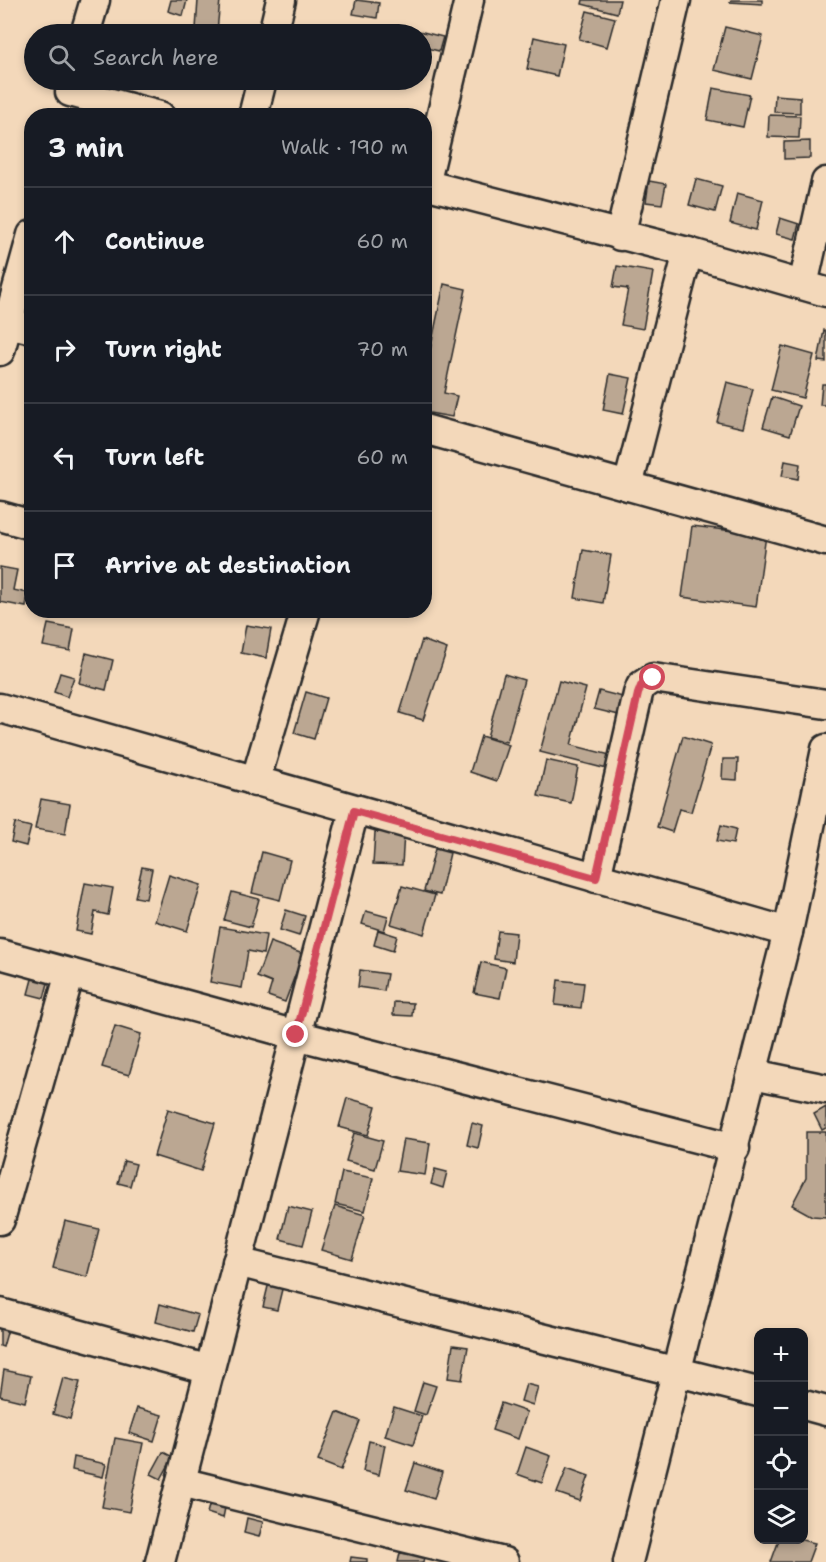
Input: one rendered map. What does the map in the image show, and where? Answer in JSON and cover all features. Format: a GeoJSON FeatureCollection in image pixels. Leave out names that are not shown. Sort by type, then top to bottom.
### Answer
{"type":"FeatureCollection","features":[{"type":"Feature","properties":{"kind":"street"},"geometry":{"type":"LineString","coordinates":[[88,24],[94,0]]}},
{"type":"Feature","properties":{"kind":"street"},"geometry":{"type":"LineString","coordinates":[[275,24],[281,0]]}},
{"type":"Feature","properties":{"kind":"street"},"geometry":{"type":"LineString","coordinates":[[432,156],[469,0]]}},
{"type":"Feature","properties":{"kind":"street"},"geometry":{"type":"LineString","coordinates":[[620,236],[676,0]]}},
{"type":"Feature","properties":{"kind":"street"},"geometry":{"type":"LineString","coordinates":[[255,108],[260,90]]}},
{"type":"Feature","properties":{"kind":"street"},"geometry":{"type":"LineString","coordinates":[[69,96],[124,108]]}},
{"type":"Feature","properties":{"kind":"street"},"geometry":{"type":"LineString","coordinates":[[432,187],[688,252],[814,289],[826,182]]}},
{"type":"Feature","properties":{"kind":"street"},"geometry":{"type":"LineString","coordinates":[[628,486],[688,252]]}},
{"type":"Feature","properties":{"kind":"street"},"geometry":{"type":"LineString","coordinates":[[0,351],[20,326],[24,296]]}},
{"type":"Feature","properties":{"kind":"street"},"geometry":{"type":"LineString","coordinates":[[432,431],[826,541]]}},
{"type":"Feature","properties":{"kind":"street"},"geometry":{"type":"LineString","coordinates":[[0,516],[24,523]]}},
{"type":"Feature","properties":{"kind":"street"},"geometry":{"type":"LineString","coordinates":[[255,782],[304,618]]}},
{"type":"Feature","properties":{"kind":"street"},"geometry":{"type":"LineString","coordinates":[[596,878],[638,694],[646,680],[653,678],[826,704]]}},
{"type":"Feature","properties":{"kind":"street"},"geometry":{"type":"LineString","coordinates":[[0,708],[354,811],[788,932]]}},
{"type":"Feature","properties":{"kind":"street"},"geometry":{"type":"LineString","coordinates":[[628,1562],[679,1371],[788,932],[815,866],[826,749]]}},
{"type":"Feature","properties":{"kind":"street"},"geometry":{"type":"LineString","coordinates":[[160,1562],[354,811]]}},
{"type":"Feature","properties":{"kind":"street"},"geometry":{"type":"LineString","coordinates":[[0,954],[296,1035],[735,1148]]}},
{"type":"Feature","properties":{"kind":"street"},"geometry":{"type":"LineString","coordinates":[[0,1220],[70,973]]}},
{"type":"Feature","properties":{"kind":"street"},"geometry":{"type":"LineString","coordinates":[[753,1074],[826,1089]]}},
{"type":"Feature","properties":{"kind":"street"},"geometry":{"type":"LineString","coordinates":[[237,1262],[754,1391]]}},
{"type":"Feature","properties":{"kind":"street"},"geometry":{"type":"LineString","coordinates":[[0,1313],[210,1370]]}},
{"type":"Feature","properties":{"kind":"street"},"geometry":{"type":"LineString","coordinates":[[808,1406],[826,1411]]}},
{"type":"Feature","properties":{"kind":"street"},"geometry":{"type":"LineString","coordinates":[[181,1482],[504,1562]]}},
{"type":"Feature","properties":{"kind":"building"},"geometry":{"type":"Polygon","coordinates":[[[171,0],[187,0],[183,16],[168,11],[171,0]]]}},
{"type":"Feature","properties":{"kind":"building"},"geometry":{"type":"Polygon","coordinates":[[[198,0],[220,0],[218,24],[196,24],[198,0]]]}},
{"type":"Feature","properties":{"kind":"building"},"geometry":{"type":"Polygon","coordinates":[[[356,0],[379,3],[377,18],[353,14],[356,0]]]}},
{"type":"Feature","properties":{"kind":"building"},"geometry":{"type":"Polygon","coordinates":[[[583,0],[620,0],[617,13],[582,4],[583,0]]]}},
{"type":"Feature","properties":{"kind":"building"},"geometry":{"type":"Polygon","coordinates":[[[731,0],[762,0],[762,4],[730,2],[731,0]]]}},
{"type":"Feature","properties":{"kind":"building"},"geometry":{"type":"Polygon","coordinates":[[[587,11],[615,18],[607,47],[579,39],[587,11]]]}},
{"type":"Feature","properties":{"kind":"building"},"geometry":{"type":"Polygon","coordinates":[[[725,27],[763,36],[752,79],[714,70],[725,27]]]}},
{"type":"Feature","properties":{"kind":"building"},"geometry":{"type":"Polygon","coordinates":[[[432,34],[443,37],[439,51],[432,49],[432,34]]]}},
{"type":"Feature","properties":{"kind":"building"},"geometry":{"type":"Polygon","coordinates":[[[534,37],[564,44],[557,76],[527,69],[534,37]]]}},
{"type":"Feature","properties":{"kind":"building"},"geometry":{"type":"Polygon","coordinates":[[[713,88],[750,95],[743,127],[707,120],[713,88]]]}},
{"type":"Feature","properties":{"kind":"building"},"geometry":{"type":"Polygon","coordinates":[[[775,95],[800,97],[800,113],[774,112],[775,95]]]}},
{"type":"Feature","properties":{"kind":"building"},"geometry":{"type":"Polygon","coordinates":[[[769,115],[800,116],[799,138],[768,137],[769,115]]]}},
{"type":"Feature","properties":{"kind":"building"},"geometry":{"type":"Polygon","coordinates":[[[810,141],[810,158],[784,159],[784,142],[810,141]]]}},
{"type":"Feature","properties":{"kind":"building"},"geometry":{"type":"Polygon","coordinates":[[[696,179],[722,186],[715,212],[689,205],[696,179]]]}},
{"type":"Feature","properties":{"kind":"building"},"geometry":{"type":"Polygon","coordinates":[[[649,181],[666,184],[662,204],[646,202],[649,181]]]}},
{"type":"Feature","properties":{"kind":"building"},"geometry":{"type":"Polygon","coordinates":[[[737,193],[763,200],[756,230],[730,223],[737,193]]]}},
{"type":"Feature","properties":{"kind":"building"},"geometry":{"type":"Polygon","coordinates":[[[780,218],[799,224],[795,239],[776,234],[780,218]]]}},
{"type":"Feature","properties":{"kind":"building"},"geometry":{"type":"Polygon","coordinates":[[[617,266],[653,272],[643,329],[621,325],[628,289],[613,287],[617,266]]]}},
{"type":"Feature","properties":{"kind":"building"},"geometry":{"type":"Polygon","coordinates":[[[444,284],[466,289],[444,393],[457,396],[452,417],[432,413],[432,341],[444,284]]]}},
{"type":"Feature","properties":{"kind":"building"},"geometry":{"type":"Polygon","coordinates":[[[824,330],[826,331],[826,362],[818,361],[824,330]]]}},
{"type":"Feature","properties":{"kind":"building"},"geometry":{"type":"Polygon","coordinates":[[[782,346],[814,355],[803,398],[771,390],[782,346]]]}},
{"type":"Feature","properties":{"kind":"building"},"geometry":{"type":"Polygon","coordinates":[[[610,374],[631,378],[623,414],[603,410],[610,374]]]}},
{"type":"Feature","properties":{"kind":"building"},"geometry":{"type":"Polygon","coordinates":[[[727,382],[753,389],[743,428],[717,422],[727,382]]]}},
{"type":"Feature","properties":{"kind":"building"},"geometry":{"type":"Polygon","coordinates":[[[822,384],[826,384],[826,405],[820,405],[822,384]]]}},
{"type":"Feature","properties":{"kind":"building"},"geometry":{"type":"Polygon","coordinates":[[[772,397],[799,406],[790,435],[763,427],[772,397]]]}},
{"type":"Feature","properties":{"kind":"building"},"geometry":{"type":"Polygon","coordinates":[[[785,461],[800,464],[798,479],[782,476],[785,461]]]}},
{"type":"Feature","properties":{"kind":"building"},"geometry":{"type":"Polygon","coordinates":[[[692,526],[766,535],[756,607],[682,597],[692,526]]]}},
{"type":"Feature","properties":{"kind":"building"},"geometry":{"type":"Polygon","coordinates":[[[583,550],[611,555],[603,603],[575,598],[583,550]]]}},
{"type":"Feature","properties":{"kind":"building"},"geometry":{"type":"Polygon","coordinates":[[[0,567],[17,570],[13,590],[24,592],[24,607],[0,602],[0,567]]]}},
{"type":"Feature","properties":{"kind":"building"},"geometry":{"type":"Polygon","coordinates":[[[48,624],[74,629],[70,651],[43,646],[48,624]]]}},
{"type":"Feature","properties":{"kind":"building"},"geometry":{"type":"Polygon","coordinates":[[[246,625],[271,629],[266,658],[241,653],[246,625]]]}},
{"type":"Feature","properties":{"kind":"building"},"geometry":{"type":"Polygon","coordinates":[[[422,640],[447,649],[423,720],[400,713],[422,640]]]}},
{"type":"Feature","properties":{"kind":"building"},"geometry":{"type":"Polygon","coordinates":[[[86,653],[113,660],[106,690],[79,683],[86,653]]]}},
{"type":"Feature","properties":{"kind":"building"},"geometry":{"type":"Polygon","coordinates":[[[60,673],[74,677],[67,697],[54,692],[60,673]]]}},
{"type":"Feature","properties":{"kind":"building"},"geometry":{"type":"Polygon","coordinates":[[[504,674],[524,680],[507,742],[487,737],[504,674]]]}},
{"type":"Feature","properties":{"kind":"building"},"geometry":{"type":"Polygon","coordinates":[[[559,681],[586,688],[571,745],[614,756],[611,770],[540,752],[559,681]]]}},
{"type":"Feature","properties":{"kind":"building"},"geometry":{"type":"Polygon","coordinates":[[[599,691],[623,697],[619,715],[594,709],[599,691]]]}},
{"type":"Feature","properties":{"kind":"building"},"geometry":{"type":"Polygon","coordinates":[[[306,692],[326,698],[314,739],[294,733],[306,692]]]}},
{"type":"Feature","properties":{"kind":"building"},"geometry":{"type":"Polygon","coordinates":[[[481,736],[509,745],[497,781],[470,772],[481,736]]]}},
{"type":"Feature","properties":{"kind":"building"},"geometry":{"type":"Polygon","coordinates":[[[683,736],[711,745],[691,812],[679,809],[672,832],[657,827],[683,736]]]}},
{"type":"Feature","properties":{"kind":"building"},"geometry":{"type":"Polygon","coordinates":[[[723,759],[738,759],[737,780],[722,779],[723,759]]]}},
{"type":"Feature","properties":{"kind":"building"},"geometry":{"type":"Polygon","coordinates":[[[546,760],[578,767],[571,803],[538,796],[546,760]]]}},
{"type":"Feature","properties":{"kind":"building"},"geometry":{"type":"Polygon","coordinates":[[[41,799],[70,804],[65,834],[35,829],[41,799]]]}},
{"type":"Feature","properties":{"kind":"building"},"geometry":{"type":"Polygon","coordinates":[[[15,823],[31,827],[26,846],[11,842],[15,823]]]}},
{"type":"Feature","properties":{"kind":"building"},"geometry":{"type":"Polygon","coordinates":[[[721,825],[736,829],[733,844],[717,841],[721,825]]]}},
{"type":"Feature","properties":{"kind":"building"},"geometry":{"type":"Polygon","coordinates":[[[375,832],[404,833],[402,865],[373,864],[375,832]]]}},
{"type":"Feature","properties":{"kind":"building"},"geometry":{"type":"Polygon","coordinates":[[[435,849],[450,853],[440,895],[424,891],[435,849]]]}},
{"type":"Feature","properties":{"kind":"building"},"geometry":{"type":"Polygon","coordinates":[[[262,852],[290,860],[280,900],[252,893],[262,852]]]}},
{"type":"Feature","properties":{"kind":"building"},"geometry":{"type":"Polygon","coordinates":[[[142,867],[152,869],[146,899],[135,897],[142,867]]]}},
{"type":"Feature","properties":{"kind":"building"},"geometry":{"type":"Polygon","coordinates":[[[169,875],[201,885],[187,931],[155,921],[169,875]]]}},
{"type":"Feature","properties":{"kind":"building"},"geometry":{"type":"Polygon","coordinates":[[[85,883],[113,888],[108,915],[95,912],[91,934],[76,931],[85,883]]]}},
{"type":"Feature","properties":{"kind":"building"},"geometry":{"type":"Polygon","coordinates":[[[402,886],[435,895],[424,934],[391,924],[402,886]]]}},
{"type":"Feature","properties":{"kind":"building"},"geometry":{"type":"Polygon","coordinates":[[[232,892],[259,899],[251,927],[224,920],[232,892]]]}},
{"type":"Feature","properties":{"kind":"building"},"geometry":{"type":"Polygon","coordinates":[[[286,910],[305,916],[299,936],[280,930],[286,910]]]}},
{"type":"Feature","properties":{"kind":"building"},"geometry":{"type":"Polygon","coordinates":[[[366,911],[388,917],[384,931],[362,924],[366,911]]]}},
{"type":"Feature","properties":{"kind":"building"},"geometry":{"type":"Polygon","coordinates":[[[220,927],[266,935],[263,954],[248,951],[242,988],[210,982],[220,927]]]}},
{"type":"Feature","properties":{"kind":"building"},"geometry":{"type":"Polygon","coordinates":[[[378,930],[397,936],[393,951],[374,945],[378,930]]]}},
{"type":"Feature","properties":{"kind":"building"},"geometry":{"type":"Polygon","coordinates":[[[498,931],[516,933],[513,962],[494,959],[498,931]]]}},
{"type":"Feature","properties":{"kind":"building"},"geometry":{"type":"Polygon","coordinates":[[[270,942],[303,954],[285,1002],[268,996],[272,983],[257,977],[270,942]]]}},
{"type":"Feature","properties":{"kind":"building"},"geometry":{"type":"Polygon","coordinates":[[[481,962],[506,968],[500,998],[474,993],[481,962]]]}},
{"type":"Feature","properties":{"kind":"building"},"geometry":{"type":"Polygon","coordinates":[[[35,968],[51,972],[44,998],[28,994],[35,968]]]}},
{"type":"Feature","properties":{"kind":"building"},"geometry":{"type":"Polygon","coordinates":[[[360,970],[387,974],[384,991],[358,987],[360,970]]]}},
{"type":"Feature","properties":{"kind":"building"},"geometry":{"type":"Polygon","coordinates":[[[558,980],[584,983],[581,1008],[555,1005],[558,980]]]}},
{"type":"Feature","properties":{"kind":"building"},"geometry":{"type":"Polygon","coordinates":[[[394,1002],[413,1003],[412,1016],[393,1015],[394,1002]]]}},
{"type":"Feature","properties":{"kind":"building"},"geometry":{"type":"Polygon","coordinates":[[[115,1026],[141,1034],[129,1075],[102,1067],[115,1026]]]}},
{"type":"Feature","properties":{"kind":"building"},"geometry":{"type":"Polygon","coordinates":[[[347,1098],[376,1106],[368,1135],[339,1127],[347,1098]]]}},
{"type":"Feature","properties":{"kind":"building"},"geometry":{"type":"Polygon","coordinates":[[[826,1107],[826,1128],[822,1130],[814,1114],[826,1107]]]}},
{"type":"Feature","properties":{"kind":"building"},"geometry":{"type":"Polygon","coordinates":[[[168,1109],[215,1123],[201,1171],[154,1156],[168,1109]]]}},
{"type":"Feature","properties":{"kind":"building"},"geometry":{"type":"Polygon","coordinates":[[[472,1123],[483,1126],[478,1148],[467,1145],[472,1123]]]}},
{"type":"Feature","properties":{"kind":"building"},"geometry":{"type":"Polygon","coordinates":[[[806,1132],[826,1132],[826,1217],[812,1216],[792,1205],[806,1178],[806,1132]]]}},
{"type":"Feature","properties":{"kind":"building"},"geometry":{"type":"Polygon","coordinates":[[[354,1133],[383,1141],[375,1169],[346,1161],[354,1133]]]}},
{"type":"Feature","properties":{"kind":"building"},"geometry":{"type":"Polygon","coordinates":[[[403,1139],[430,1143],[425,1175],[397,1171],[403,1139]]]}},
{"type":"Feature","properties":{"kind":"building"},"geometry":{"type":"Polygon","coordinates":[[[124,1161],[136,1164],[130,1186],[118,1183],[124,1161]]]}},
{"type":"Feature","properties":{"kind":"building"},"geometry":{"type":"Polygon","coordinates":[[[435,1169],[447,1172],[443,1188],[431,1184],[435,1169]]]}},
{"type":"Feature","properties":{"kind":"building"},"geometry":{"type":"Polygon","coordinates":[[[342,1172],[373,1178],[365,1211],[335,1204],[342,1172]]]}},
{"type":"Feature","properties":{"kind":"building"},"geometry":{"type":"Polygon","coordinates":[[[288,1206],[312,1212],[303,1245],[280,1239],[288,1206]]]}},
{"type":"Feature","properties":{"kind":"building"},"geometry":{"type":"Polygon","coordinates":[[[335,1206],[365,1215],[352,1259],[321,1250],[335,1206]]]}},
{"type":"Feature","properties":{"kind":"building"},"geometry":{"type":"Polygon","coordinates":[[[65,1221],[99,1229],[87,1277],[53,1268],[65,1221]]]}},
{"type":"Feature","properties":{"kind":"building"},"geometry":{"type":"Polygon","coordinates":[[[270,1278],[284,1281],[277,1310],[263,1307],[270,1278]]]}},
{"type":"Feature","properties":{"kind":"building"},"geometry":{"type":"Polygon","coordinates":[[[160,1304],[198,1315],[193,1332],[156,1322],[160,1304]]]}},
{"type":"Feature","properties":{"kind":"building"},"geometry":{"type":"Polygon","coordinates":[[[0,1320],[10,1322],[3,1347],[0,1346],[0,1320]]]}},
{"type":"Feature","properties":{"kind":"building"},"geometry":{"type":"Polygon","coordinates":[[[453,1345],[468,1347],[462,1380],[448,1378],[453,1345]]]}},
{"type":"Feature","properties":{"kind":"building"},"geometry":{"type":"Polygon","coordinates":[[[4,1370],[31,1376],[25,1402],[0,1396],[4,1370]]]}},
{"type":"Feature","properties":{"kind":"building"},"geometry":{"type":"Polygon","coordinates":[[[63,1378],[80,1382],[70,1419],[53,1414],[63,1378]]]}},
{"type":"Feature","properties":{"kind":"building"},"geometry":{"type":"Polygon","coordinates":[[[423,1382],[436,1386],[426,1415],[414,1411],[423,1382]]]}},
{"type":"Feature","properties":{"kind":"building"},"geometry":{"type":"Polygon","coordinates":[[[526,1384],[538,1387],[533,1405],[521,1401],[526,1384]]]}},
{"type":"Feature","properties":{"kind":"building"},"geometry":{"type":"Polygon","coordinates":[[[501,1403],[527,1412],[518,1439],[492,1430],[501,1403]]]}},
{"type":"Feature","properties":{"kind":"building"},"geometry":{"type":"Polygon","coordinates":[[[394,1407],[422,1416],[413,1445],[385,1436],[394,1407]]]}},
{"type":"Feature","properties":{"kind":"building"},"geometry":{"type":"Polygon","coordinates":[[[137,1408],[162,1415],[154,1441],[129,1433],[137,1408]]]}},
{"type":"Feature","properties":{"kind":"building"},"geometry":{"type":"Polygon","coordinates":[[[337,1412],[360,1421],[341,1470],[318,1461],[337,1412]]]}},
{"type":"Feature","properties":{"kind":"building"},"geometry":{"type":"Polygon","coordinates":[[[115,1438],[143,1443],[129,1512],[102,1507],[115,1438]]]}},
{"type":"Feature","properties":{"kind":"building"},"geometry":{"type":"Polygon","coordinates":[[[369,1441],[385,1445],[379,1475],[363,1471],[369,1441]]]}},
{"type":"Feature","properties":{"kind":"building"},"geometry":{"type":"Polygon","coordinates":[[[526,1447],[551,1456],[542,1483],[517,1474],[526,1447]]]}},
{"type":"Feature","properties":{"kind":"building"},"geometry":{"type":"Polygon","coordinates":[[[163,1452],[173,1457],[161,1479],[151,1474],[163,1452]]]}},
{"type":"Feature","properties":{"kind":"building"},"geometry":{"type":"Polygon","coordinates":[[[74,1457],[106,1464],[103,1477],[72,1470],[74,1457]]]}},
{"type":"Feature","properties":{"kind":"building"},"geometry":{"type":"Polygon","coordinates":[[[415,1463],[442,1472],[434,1499],[406,1490],[415,1463]]]}},
{"type":"Feature","properties":{"kind":"building"},"geometry":{"type":"Polygon","coordinates":[[[567,1468],[589,1476],[580,1501],[557,1493],[567,1468]]]}},
{"type":"Feature","properties":{"kind":"building"},"geometry":{"type":"Polygon","coordinates":[[[211,1499],[226,1503],[223,1518],[207,1513],[211,1499]]]}},
{"type":"Feature","properties":{"kind":"building"},"geometry":{"type":"Polygon","coordinates":[[[247,1518],[263,1522],[259,1537],[244,1533],[247,1518]]]}},
{"type":"Feature","properties":{"kind":"building"},"geometry":{"type":"Polygon","coordinates":[[[808,1541],[815,1543],[808,1562],[771,1562],[778,1544],[808,1544],[808,1541]]]}},
{"type":"Feature","properties":{"kind":"building"},"geometry":{"type":"Polygon","coordinates":[[[400,1553],[424,1556],[423,1562],[398,1562],[400,1553]]]}},
{"type":"Feature","properties":{"kind":"building"},"geometry":{"type":"Polygon","coordinates":[[[351,1557],[367,1559],[367,1562],[350,1562],[351,1557]]]}},
{"type":"Feature","properties":{"kind":"route"},"geometry":{"type":"LineString","coordinates":[[296,1035],[354,811],[596,878],[638,694],[646,680],[653,678]]}}]}
